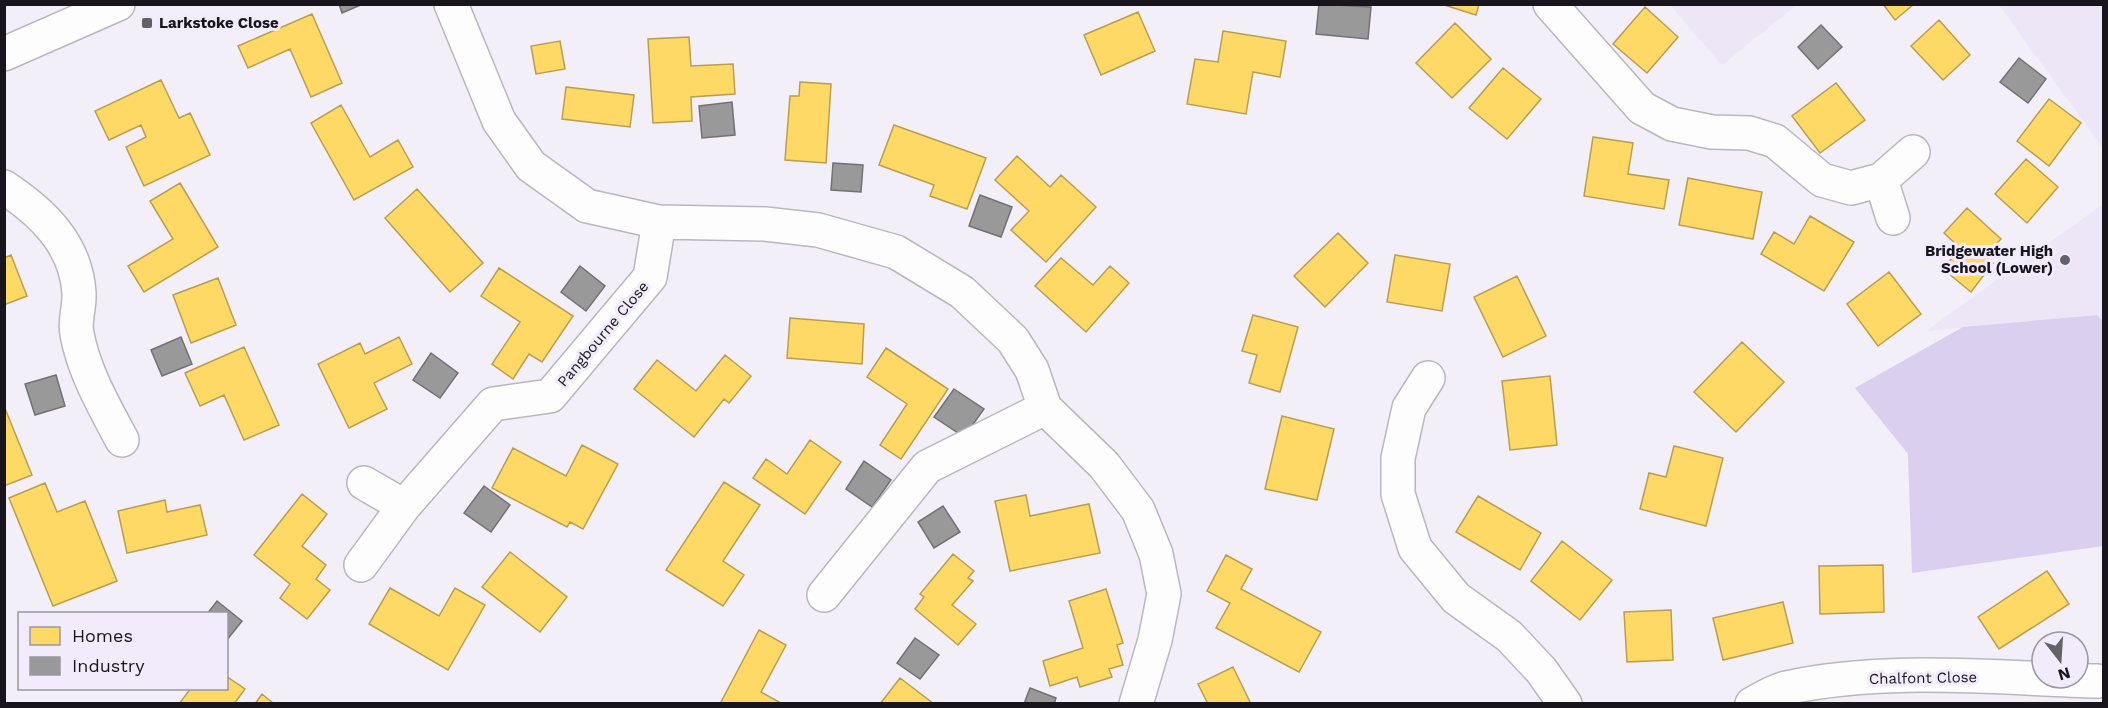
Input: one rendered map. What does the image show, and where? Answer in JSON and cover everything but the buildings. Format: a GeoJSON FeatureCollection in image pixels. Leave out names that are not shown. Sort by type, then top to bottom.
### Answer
{"type":"FeatureCollection","features":[{"type":"Feature","properties":{"kind":"street"},"geometry":{"type":"LineString","coordinates":[[4,54],[118,4]]}},
{"type":"Feature","properties":{"kind":"street"},"geometry":{"type":"LineString","coordinates":[[451,4],[499,121],[531,166],[587,206],[659,222],[765,224],[818,230],[896,252],[962,292],[1013,340],[1032,370],[1045,408],[1104,465],[1138,510],[1155,554],[1164,594],[1155,640],[1136,704]]}},
{"type":"Feature","properties":{"kind":"street"},"geometry":{"type":"LineString","coordinates":[[1550,4],[1642,108],[1672,124],[1712,132],[1749,133],[1775,141],[1822,180],[1851,188],[1881,180],[1913,152]]}},
{"type":"Feature","properties":{"kind":"street"},"geometry":{"type":"LineString","coordinates":[[1881,180],[1893,218]]}},
{"type":"Feature","properties":{"kind":"street"},"geometry":{"type":"LineString","coordinates":[[4,187],[30,204],[53,227],[70,256],[79,292],[76,331],[85,367],[122,440]]}},
{"type":"Feature","properties":{"kind":"street","name":"Pangbourne Close"},"geometry":{"type":"LineString","coordinates":[[361,565],[405,506],[493,404],[550,396],[650,277],[659,222]]}},
{"type":"Feature","properties":{"kind":"street"},"geometry":{"type":"LineString","coordinates":[[1428,378],[1409,408],[1398,458],[1398,494],[1415,548],[1456,598],[1517,645],[1541,670],[1565,704]]}},
{"type":"Feature","properties":{"kind":"street"},"geometry":{"type":"LineString","coordinates":[[824,595],[927,467],[1045,408]]}},
{"type":"Feature","properties":{"kind":"street"},"geometry":{"type":"LineString","coordinates":[[364,483],[405,506]]}},
{"type":"Feature","properties":{"kind":"street","name":"Chalfont Close"},"geometry":{"type":"LineString","coordinates":[[1752,704],[1783,688],[1829,681],[1914,675],[2102,680]]}},
{"type":"Feature","properties":{"kind":"shaded area"},"geometry":{"type":"Polygon","coordinates":[[[1670,5],[1797,5],[1722,65],[1670,5]]]}},
{"type":"Feature","properties":{"kind":"shaded area"},"geometry":{"type":"Polygon","coordinates":[[[1999,5],[2103,5],[2103,148],[1999,5]]]}},
{"type":"Feature","properties":{"kind":"shaded area","name":"Bridgewater High School (Lower)"},"geometry":{"type":"Polygon","coordinates":[[[2103,204],[2103,322],[2097,315],[1926,331],[2103,204]]]}},
{"type":"Feature","properties":{"kind":"shaded area"},"geometry":{"type":"Polygon","coordinates":[[[2097,315],[2104,322],[2103,546],[1912,573],[1908,454],[1855,388],[1963,327],[2097,315]]]}},
{"type":"Feature","properties":{"kind":"place","name":"Larkstoke Close"},"geometry":{"type":"Point","coordinates":[147,23]}},
{"type":"Feature","properties":{"kind":"place","name":"Bridgewater High School (Lower)"},"geometry":{"type":"Point","coordinates":[2065,260]}}]}
